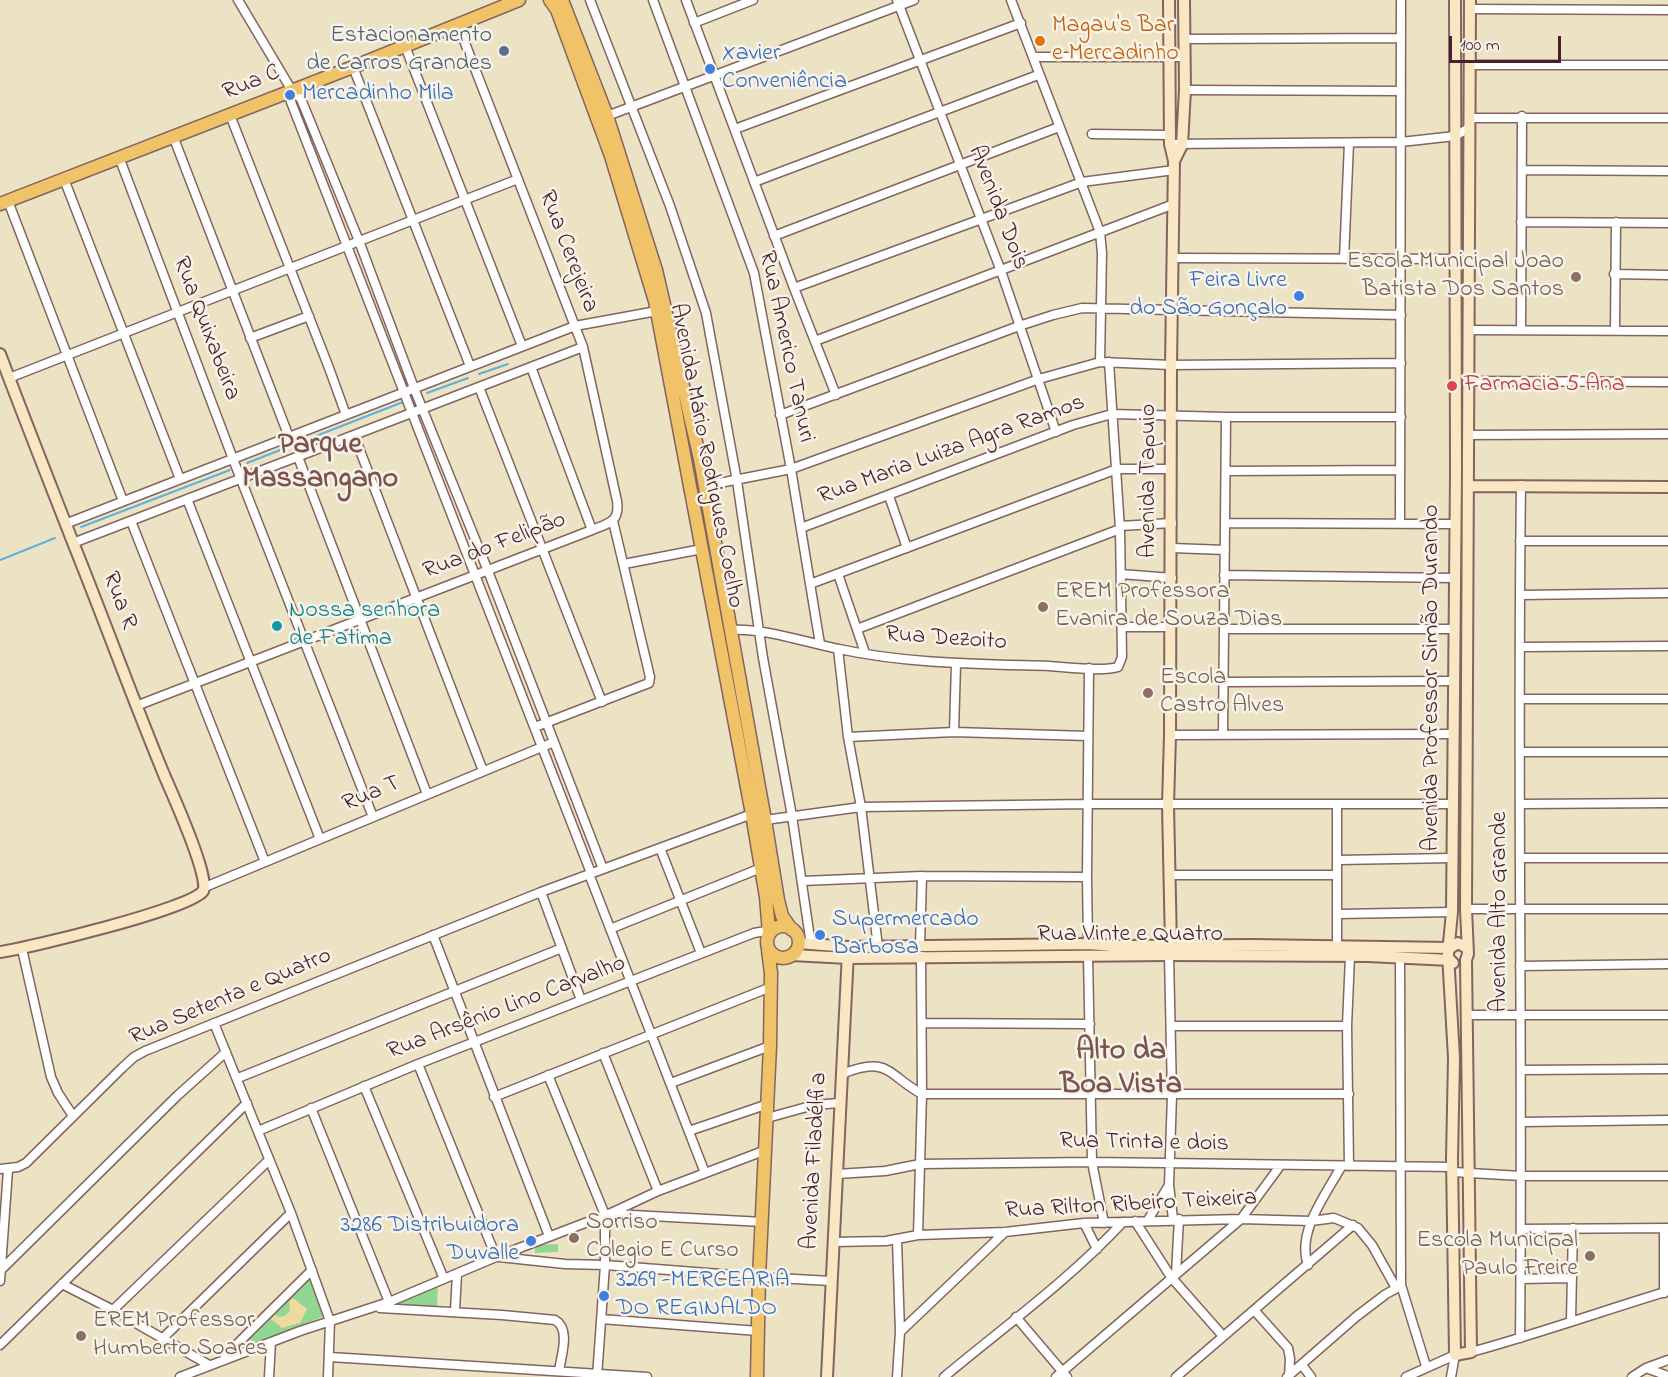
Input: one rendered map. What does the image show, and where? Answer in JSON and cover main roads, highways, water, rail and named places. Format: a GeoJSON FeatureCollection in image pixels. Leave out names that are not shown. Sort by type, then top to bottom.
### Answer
{"type":"FeatureCollection","features":[{"type":"Feature","properties":{"kind":"main road","name":"Rua C"},"geometry":{"type":"LineString","coordinates":[[4,203],[519,0]]}},
{"type":"Feature","properties":{"kind":"main road","name":"Avenida Mário Rodrigues Coelho"},"geometry":{"type":"LineString","coordinates":[[550,0],[556,10],[611,156],[657,311],[752,814],[770,931]]}},
{"type":"Feature","properties":{"kind":"main road","name":"Avenida Mário Rodrigues Coelho"},"geometry":{"type":"LineString","coordinates":[[562,0],[607,116],[656,270],[704,486],[779,909],[792,930]]}},
{"type":"Feature","properties":{"kind":"main road"},"geometry":{"type":"LineString","coordinates":[[757,1377],[759,1277],[770,1046],[771,958],[768,950],[767,941],[770,931],[780,927],[792,930],[805,944],[792,956],[782,958],[776,957],[768,950]]}},
{"type":"Feature","properties":{"kind":"waterway"},"geometry":{"type":"LineString","coordinates":[[479,374],[508,364]]}},
{"type":"Feature","properties":{"kind":"waterway"},"geometry":{"type":"LineString","coordinates":[[427,393],[468,378]]}},
{"type":"Feature","properties":{"kind":"waterway"},"geometry":{"type":"LineString","coordinates":[[247,463],[403,402]]}},
{"type":"Feature","properties":{"kind":"waterway"},"geometry":{"type":"LineString","coordinates":[[81,527],[230,470]]}},
{"type":"Feature","properties":{"kind":"waterway"},"geometry":{"type":"LineString","coordinates":[[0,560],[55,538]]}},
{"type":"Feature","properties":{"kind":"place","name":"Magau's Bar e Mercadinho"},"geometry":{"type":"Point","coordinates":[1040,41]}},
{"type":"Feature","properties":{"kind":"place","name":"Estacionamento de Carros Grandes"},"geometry":{"type":"Point","coordinates":[504,51]}},
{"type":"Feature","properties":{"kind":"place","name":"Xavier Conveniência"},"geometry":{"type":"Point","coordinates":[710,69]}},
{"type":"Feature","properties":{"kind":"place","name":"Mercadinho Mila"},"geometry":{"type":"Point","coordinates":[290,95]}},
{"type":"Feature","properties":{"kind":"place","name":"Escola Municipal Joao Batista Dos Santos"},"geometry":{"type":"Point","coordinates":[1576,277]}},
{"type":"Feature","properties":{"kind":"place","name":"Feira Livre do São Gonçalo"},"geometry":{"type":"Point","coordinates":[1299,296]}},
{"type":"Feature","properties":{"kind":"place","name":"Farmacia 5 Ana"},"geometry":{"type":"Point","coordinates":[1452,386]}},
{"type":"Feature","properties":{"kind":"place","name":"EREM Professora Evanira de Souza Dias"},"geometry":{"type":"Point","coordinates":[1043,607]}},
{"type":"Feature","properties":{"kind":"place","name":"Nossa senhora de Fatima"},"geometry":{"type":"Point","coordinates":[277,626]}},
{"type":"Feature","properties":{"kind":"place","name":"Escola Castro Alves"},"geometry":{"type":"Point","coordinates":[1148,693]}},
{"type":"Feature","properties":{"kind":"place","name":"Supermercado Barbosa"},"geometry":{"type":"Point","coordinates":[820,935]}},
{"type":"Feature","properties":{"kind":"place","name":"Sorriso Colegio E Curso"},"geometry":{"type":"Point","coordinates":[574,1238]}},
{"type":"Feature","properties":{"kind":"place","name":"3286 Distribuidora Duvalle"},"geometry":{"type":"Point","coordinates":[531,1241]}},
{"type":"Feature","properties":{"kind":"place","name":"Escola Municipal Paulo Freire"},"geometry":{"type":"Point","coordinates":[1590,1256]}},
{"type":"Feature","properties":{"kind":"place","name":"3269 -MERCEARIA DO REGINALDO"},"geometry":{"type":"Point","coordinates":[604,1296]}},
{"type":"Feature","properties":{"kind":"place","name":"EREM Professor Humberto Soares"},"geometry":{"type":"Point","coordinates":[81,1336]}},
{"type":"Feature","properties":{"kind":"district","name":"Parque Massangano"},"geometry":{"type":"Point","coordinates":[320,464]}},
{"type":"Feature","properties":{"kind":"district","name":"Alto da Boa Vista"},"geometry":{"type":"Point","coordinates":[1121,1070]}}]}
